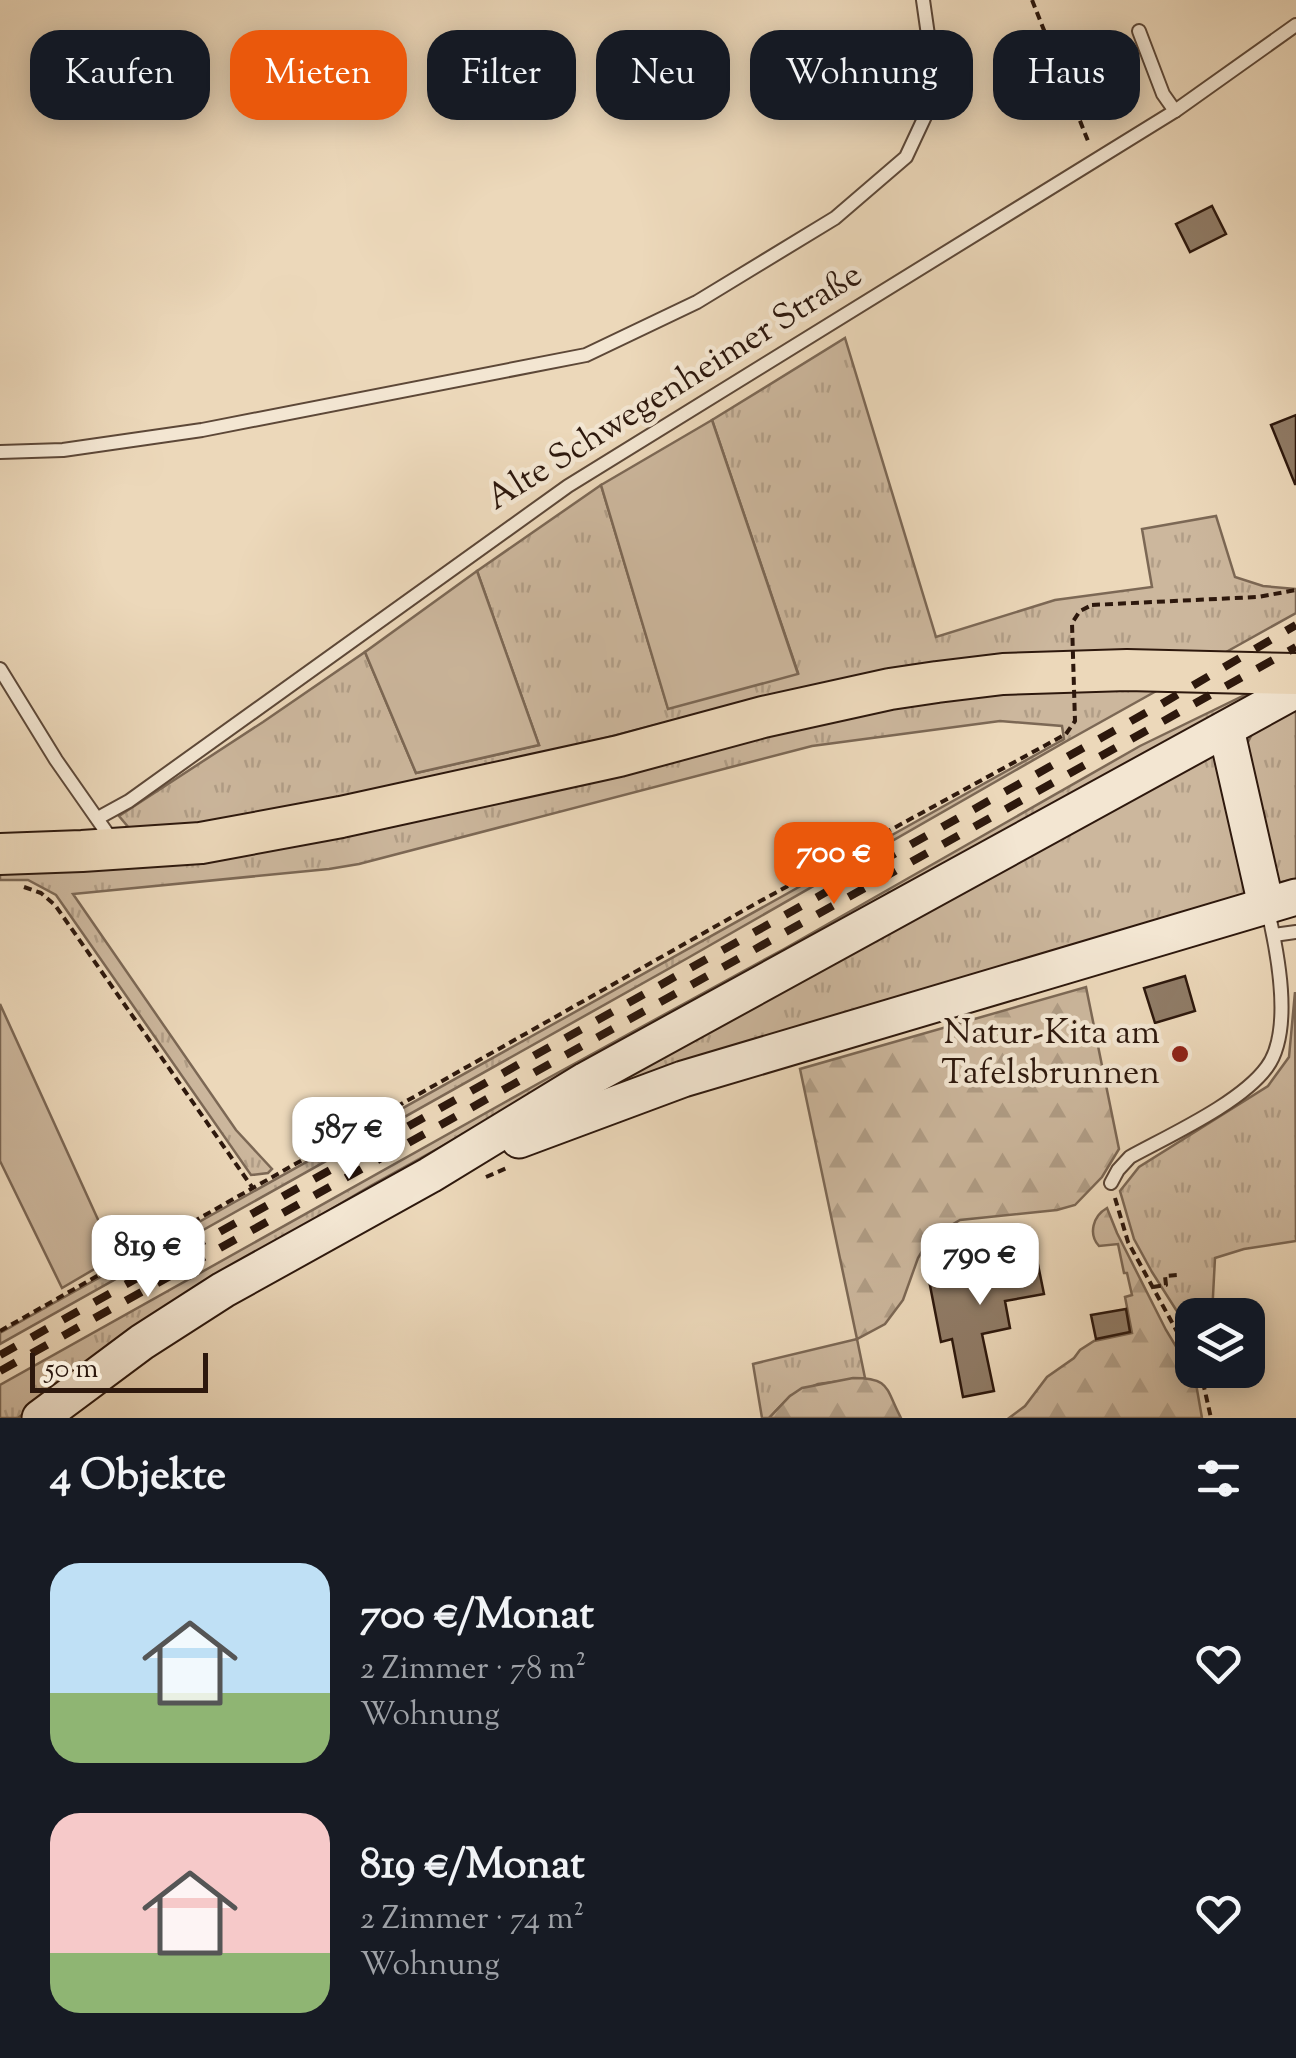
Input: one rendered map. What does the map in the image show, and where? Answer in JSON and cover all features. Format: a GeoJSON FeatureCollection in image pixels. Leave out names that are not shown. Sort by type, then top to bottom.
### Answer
{"type":"FeatureCollection","features":[{"type":"Feature","properties":{"kind":"main road"},"geometry":{"type":"LineString","coordinates":[[8,870],[108,833],[201,843],[341,817],[619,756],[762,717],[937,682],[1003,674],[1109,670],[1289,689]]}},
{"type":"Feature","properties":{"kind":"main road"},"geometry":{"type":"LineString","coordinates":[[40,1418],[142,1342],[223,1290],[430,1175],[586,1080],[1226,729],[1289,689]]}},
{"type":"Feature","properties":{"kind":"main road"},"geometry":{"type":"LineString","coordinates":[[430,1175],[682,1079],[1279,912],[1226,729]]}},
{"type":"Feature","properties":{"kind":"lane"},"geometry":{"type":"LineString","coordinates":[[0,452],[63,450],[202,430],[586,354],[697,302],[835,218],[906,157],[928,110],[930,50],[923,0]]}},
{"type":"Feature","properties":{"kind":"lane","name":"Alte Schwegenheimer Straße"},"geometry":{"type":"LineString","coordinates":[[108,833],[129,802],[568,486],[1175,111],[1296,25]]}},
{"type":"Feature","properties":{"kind":"lane"},"geometry":{"type":"LineString","coordinates":[[1140,34],[1163,94],[1175,111]]}},
{"type":"Feature","properties":{"kind":"lane"},"geometry":{"type":"LineString","coordinates":[[1,672],[108,833]]}},
{"type":"Feature","properties":{"kind":"lane"},"geometry":{"type":"LineString","coordinates":[[1279,912],[1296,932]]}},
{"type":"Feature","properties":{"kind":"lane"},"geometry":{"type":"LineString","coordinates":[[1111,1184],[1130,1157],[1233,1100],[1270,1064],[1279,1040],[1281,1018],[1279,912]]}},
{"type":"Feature","properties":{"kind":"path"},"geometry":{"type":"LineString","coordinates":[[1032,0],[1096,160]]}},
{"type":"Feature","properties":{"kind":"path"},"geometry":{"type":"LineString","coordinates":[[0,1332],[755,904],[1066,734],[1075,721],[1072,623],[1080,611],[1092,605],[1258,597],[1296,590]]}},
{"type":"Feature","properties":{"kind":"path"},"geometry":{"type":"LineString","coordinates":[[8,870],[26,887],[55,904],[252,1187]]}},
{"type":"Feature","properties":{"kind":"path"},"geometry":{"type":"LineString","coordinates":[[484,1178],[515,1164]]}},
{"type":"Feature","properties":{"kind":"path"},"geometry":{"type":"LineString","coordinates":[[1111,1184],[1128,1242],[1175,1328]]}},
{"type":"Feature","properties":{"kind":"path"},"geometry":{"type":"LineString","coordinates":[[1153,1287],[1166,1285],[1165,1276],[1178,1274]]}},
{"type":"Feature","properties":{"kind":"path"},"geometry":{"type":"LineString","coordinates":[[1204,1388],[1210,1418]]}},
{"type":"Feature","properties":{"kind":"green space"},"geometry":{"type":"Polygon","coordinates":[[[845,338],[936,637],[1055,600],[1152,587],[1142,529],[1216,516],[1235,577],[1263,586],[1296,589],[1296,613],[0,1344],[0,1333],[1064,739],[1062,726],[1000,721],[812,746],[359,864],[73,894],[236,1130],[272,1169],[268,1173],[251,1175],[56,895],[28,880],[0,880],[0,867],[222,852],[768,696],[415,787],[198,827],[129,828],[119,816],[365,652],[416,773],[539,745],[477,571],[601,485],[668,708],[798,673],[712,420],[845,338]]]}},
{"type":"Feature","properties":{"kind":"green space"},"geometry":{"type":"Polygon","coordinates":[[[712,420],[798,674],[668,709],[601,485],[712,420]]]}},
{"type":"Feature","properties":{"kind":"green space"},"geometry":{"type":"Polygon","coordinates":[[[477,571],[539,745],[416,773],[365,652],[477,571]]]}},
{"type":"Feature","properties":{"kind":"green space"},"geometry":{"type":"Polygon","coordinates":[[[1253,691],[1257,695],[372,1185],[143,1321],[18,1418],[0,1418],[0,1385],[784,949],[1140,746],[1253,691]]]}},
{"type":"Feature","properties":{"kind":"green space"},"geometry":{"type":"Polygon","coordinates":[[[1296,709],[1296,879],[1277,883],[1247,744],[1253,732],[1296,709]]]}},
{"type":"Feature","properties":{"kind":"green space"},"geometry":{"type":"Polygon","coordinates":[[[1209,754],[1221,757],[1247,888],[1245,897],[593,1094],[1209,754]]]}},
{"type":"Feature","properties":{"kind":"green space"},"geometry":{"type":"Polygon","coordinates":[[[1086,987],[1119,1149],[1102,1177],[1075,1205],[960,1220],[930,1238],[918,1258],[903,1300],[885,1324],[857,1339],[800,1069],[1086,987]]]}},
{"type":"Feature","properties":{"kind":"green space"},"geometry":{"type":"Polygon","coordinates":[[[1295,992],[1296,1241],[1215,1258],[1213,1298],[1175,1298],[1175,1308],[1134,1239],[1120,1191],[1139,1167],[1268,1086],[1289,1057],[1295,992]]]}},
{"type":"Feature","properties":{"kind":"green space"},"geometry":{"type":"Polygon","coordinates":[[[0,1004],[115,1257],[62,1288],[0,1161],[0,1004]]]}},
{"type":"Feature","properties":{"kind":"green space"},"geometry":{"type":"Polygon","coordinates":[[[1107,1208],[1175,1345],[1175,1388],[1197,1388],[1202,1418],[1009,1418],[1025,1406],[1047,1377],[1080,1350],[1094,1341],[1132,1333],[1125,1297],[1132,1295],[1118,1244],[1099,1246],[1094,1236],[1095,1220],[1107,1208]]]}},
{"type":"Feature","properties":{"kind":"green space"},"geometry":{"type":"Polygon","coordinates":[[[857,1339],[865,1378],[818,1384],[790,1396],[769,1418],[762,1418],[753,1364],[857,1339]]]}},
{"type":"Feature","properties":{"kind":"green space"},"geometry":{"type":"Polygon","coordinates":[[[853,1378],[881,1383],[901,1418],[769,1418],[802,1388],[853,1378]]]}},
{"type":"Feature","properties":{"kind":"building"},"geometry":{"type":"Polygon","coordinates":[[[1212,206],[1226,234],[1190,252],[1176,224],[1212,206]]]}},
{"type":"Feature","properties":{"kind":"building"},"geometry":{"type":"Polygon","coordinates":[[[1296,415],[1296,484],[1295,484],[1271,425],[1296,415]]]}},
{"type":"Feature","properties":{"kind":"building"},"geometry":{"type":"Polygon","coordinates":[[[1185,976],[1195,1011],[1155,1023],[1144,988],[1185,976]]]}},
{"type":"Feature","properties":{"kind":"building"},"geometry":{"type":"Polygon","coordinates":[[[1035,1250],[1044,1294],[1005,1301],[1010,1328],[982,1334],[994,1391],[963,1397],[952,1339],[941,1342],[927,1270],[1035,1250]]]}},
{"type":"Feature","properties":{"kind":"building"},"geometry":{"type":"Polygon","coordinates":[[[1126,1309],[1130,1332],[1096,1339],[1091,1315],[1126,1309]]]}},
{"type":"Feature","properties":{"kind":"railway"},"geometry":{"type":"LineString","coordinates":[[0,1355],[1296,625]]}},
{"type":"Feature","properties":{"kind":"railway"},"geometry":{"type":"LineString","coordinates":[[0,1371],[1296,647]]}},
{"type":"Feature","properties":{"kind":"place","name":"Natur-Kita am Tafelsbrunnen"},"geometry":{"type":"Point","coordinates":[1180,1054]}}]}
